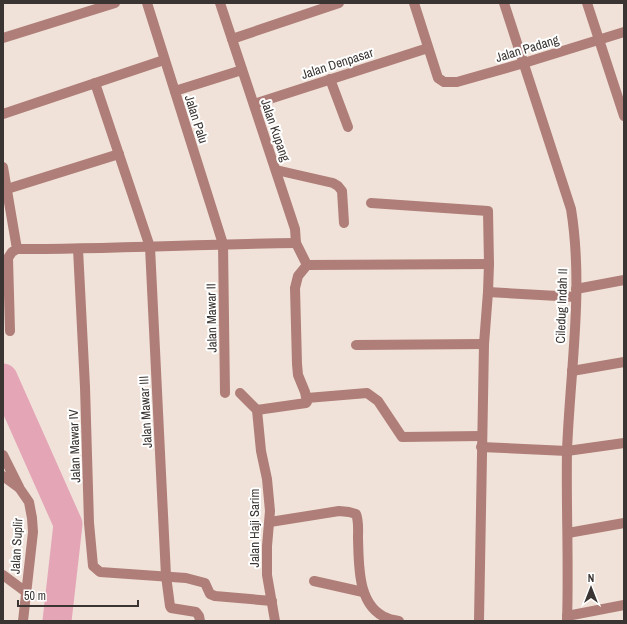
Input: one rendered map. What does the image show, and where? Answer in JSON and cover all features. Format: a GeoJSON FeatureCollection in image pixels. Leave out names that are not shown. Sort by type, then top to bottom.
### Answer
{"type":"FeatureCollection","features":[{"type":"Feature","properties":{"kind":"street"},"geometry":{"type":"LineString","coordinates":[[3,38],[115,3]]}},
{"type":"Feature","properties":{"kind":"street","name":"Jalan Palu"},"geometry":{"type":"LineString","coordinates":[[147,3],[223,244]]}},
{"type":"Feature","properties":{"kind":"street","name":"Jalan Kupang"},"geometry":{"type":"LineString","coordinates":[[220,3],[295,229],[296,243],[307,265]]}},
{"type":"Feature","properties":{"kind":"street"},"geometry":{"type":"LineString","coordinates":[[232,39],[339,3]]}},
{"type":"Feature","properties":{"kind":"street"},"geometry":{"type":"LineString","coordinates":[[414,3],[428,48]]}},
{"type":"Feature","properties":{"kind":"street","name":"Ciledug Indah II"},"geometry":{"type":"LineString","coordinates":[[504,3],[571,209],[575,235],[576,293],[567,452],[567,619]]}},
{"type":"Feature","properties":{"kind":"street"},"geometry":{"type":"LineString","coordinates":[[587,3],[622,103],[624,116]]}},
{"type":"Feature","properties":{"kind":"street","name":"Jalan Padang"},"geometry":{"type":"LineString","coordinates":[[428,48],[438,78],[444,82],[457,82],[624,32]]}},
{"type":"Feature","properties":{"kind":"street","name":"Jalan Denpasar"},"geometry":{"type":"LineString","coordinates":[[254,104],[330,78],[428,48]]}},
{"type":"Feature","properties":{"kind":"street"},"geometry":{"type":"LineString","coordinates":[[3,114],[164,60]]}},
{"type":"Feature","properties":{"kind":"street"},"geometry":{"type":"LineString","coordinates":[[175,91],[242,70]]}},
{"type":"Feature","properties":{"kind":"street"},"geometry":{"type":"LineString","coordinates":[[330,78],[348,127]]}},
{"type":"Feature","properties":{"kind":"street","name":"Jalan Mawar III"},"geometry":{"type":"LineString","coordinates":[[95,83],[150,247],[166,576],[170,606],[172,608],[196,612],[200,621]]}},
{"type":"Feature","properties":{"kind":"street"},"geometry":{"type":"LineString","coordinates":[[7,189],[119,154]]}},
{"type":"Feature","properties":{"kind":"street"},"geometry":{"type":"LineString","coordinates":[[3,167],[17,249]]}},
{"type":"Feature","properties":{"kind":"street"},"geometry":{"type":"LineString","coordinates":[[276,170],[300,174],[333,183],[338,186],[342,191],[344,224]]}},
{"type":"Feature","properties":{"kind":"street"},"geometry":{"type":"LineString","coordinates":[[371,203],[487,210],[489,214],[489,264],[484,344],[481,442],[478,621]]}},
{"type":"Feature","properties":{"kind":"street"},"geometry":{"type":"LineString","coordinates":[[10,330],[8,258],[12,252],[17,249],[78,249],[296,243]]}},
{"type":"Feature","properties":{"kind":"street","name":"Jalan Mawar II"},"geometry":{"type":"LineString","coordinates":[[223,244],[225,393]]}},
{"type":"Feature","properties":{"kind":"street","name":"Jalan Mawar IV"},"geometry":{"type":"LineString","coordinates":[[78,249],[85,387],[89,523],[93,566],[100,572],[186,578],[205,583],[210,594],[215,596],[272,601]]}},
{"type":"Feature","properties":{"kind":"street"},"geometry":{"type":"LineString","coordinates":[[240,393],[256,410],[306,403],[307,398],[298,375],[295,288],[298,276],[307,265],[489,264]]}},
{"type":"Feature","properties":{"kind":"street"},"geometry":{"type":"LineString","coordinates":[[488,292],[576,293],[624,280]]}},
{"type":"Feature","properties":{"kind":"street"},"geometry":{"type":"LineString","coordinates":[[356,346],[484,344]]}},
{"type":"Feature","properties":{"kind":"street"},"geometry":{"type":"LineString","coordinates":[[572,371],[624,362]]}},
{"type":"Feature","properties":{"kind":"street"},"geometry":{"type":"LineString","coordinates":[[307,398],[367,393],[378,401],[402,437],[481,442],[567,452],[624,443]]}},
{"type":"Feature","properties":{"kind":"street","name":"Jalan Haji Sarim"},"geometry":{"type":"LineString","coordinates":[[256,410],[261,451],[267,479],[270,522],[267,546],[267,568],[275,621]]}},
{"type":"Feature","properties":{"kind":"street","name":"Jalan Suplir"},"geometry":{"type":"LineString","coordinates":[[3,455],[29,502],[32,518],[33,532],[23,621]]}},
{"type":"Feature","properties":{"kind":"street"},"geometry":{"type":"LineString","coordinates":[[3,476],[20,488]]}},
{"type":"Feature","properties":{"kind":"street"},"geometry":{"type":"LineString","coordinates":[[270,522],[339,511],[356,514],[358,527],[359,563],[363,592],[378,612],[387,618],[399,621]]}},
{"type":"Feature","properties":{"kind":"street"},"geometry":{"type":"LineString","coordinates":[[568,533],[624,523]]}},
{"type":"Feature","properties":{"kind":"street"},"geometry":{"type":"LineString","coordinates":[[3,575],[26,592]]}},
{"type":"Feature","properties":{"kind":"street"},"geometry":{"type":"LineString","coordinates":[[314,581],[363,592]]}},
{"type":"Feature","properties":{"kind":"street"},"geometry":{"type":"LineString","coordinates":[[567,619],[624,605]]}},
{"type":"Feature","properties":{"kind":"waterway"},"geometry":{"type":"LineString","coordinates":[[3,378],[68,524],[57,621]]}}]}
